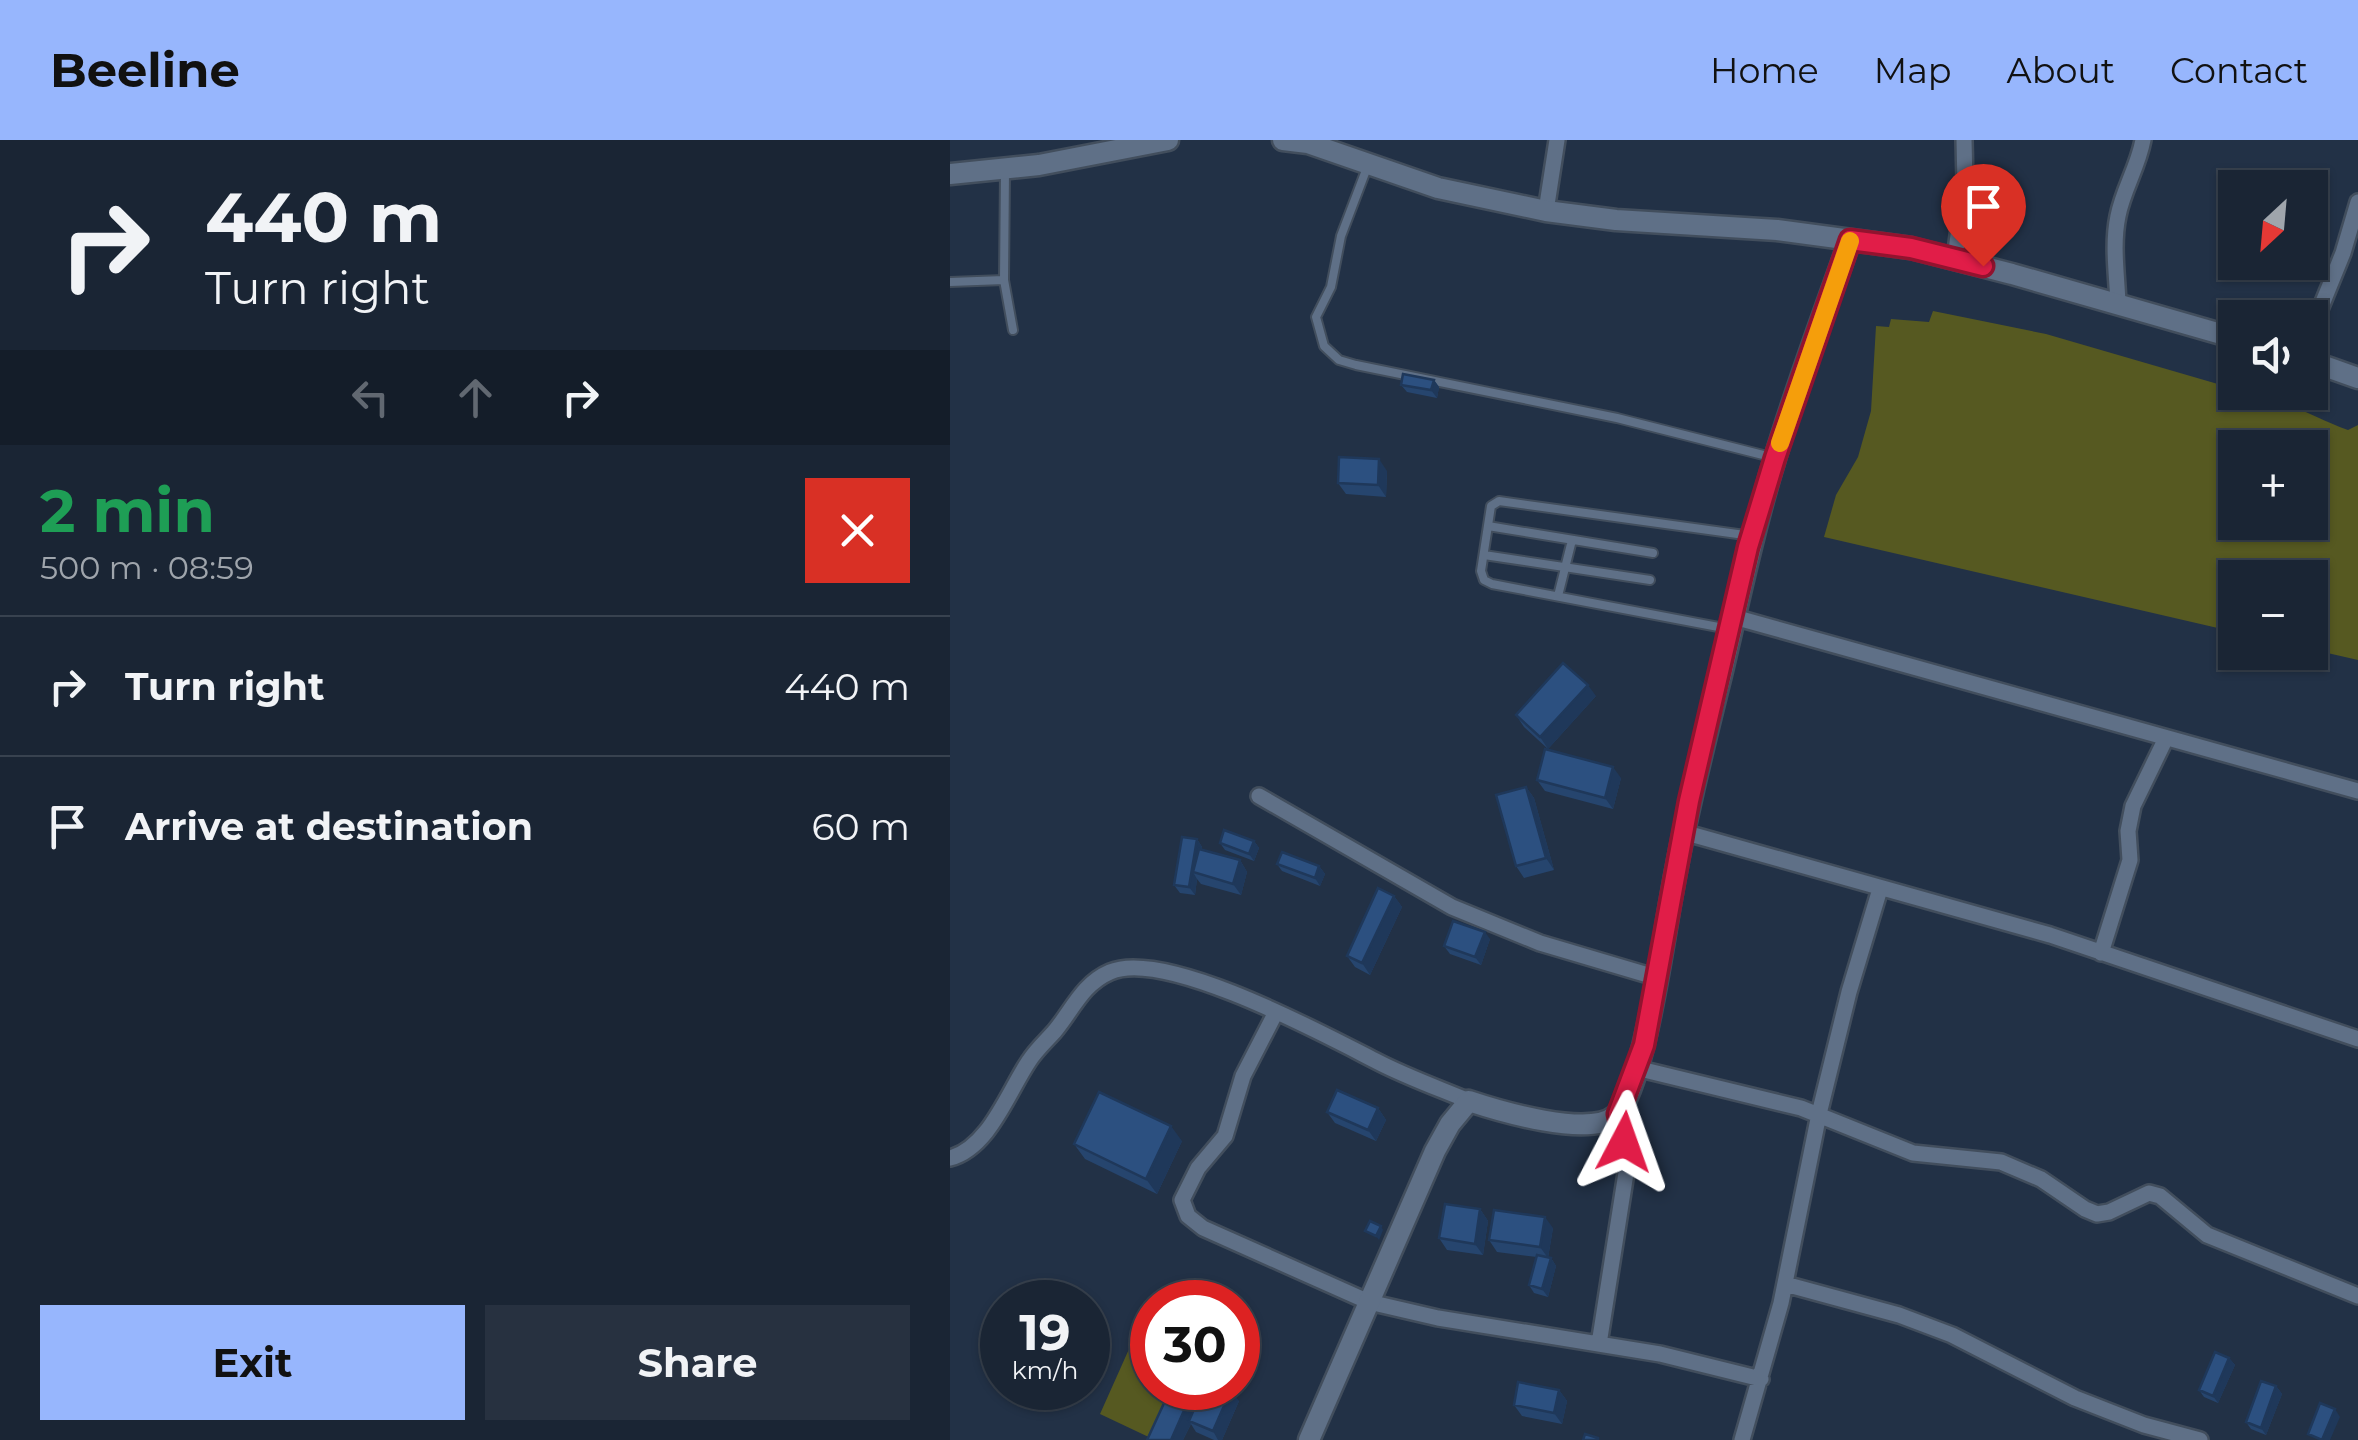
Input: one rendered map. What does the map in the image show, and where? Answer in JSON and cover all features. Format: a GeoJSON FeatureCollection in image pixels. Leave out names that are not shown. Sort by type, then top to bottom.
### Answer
{"type":"FeatureCollection","features":[{"type":"Feature","properties":{"kind":"street"},"geometry":{"type":"LineString","coordinates":[[950,174],[1006,170],[1168,140]]}},
{"type":"Feature","properties":{"kind":"street"},"geometry":{"type":"LineString","coordinates":[[1282,140],[1308,144],[1438,188],[1546,210],[1616,220],[1776,230],[1955,258],[2218,333]]}},
{"type":"Feature","properties":{"kind":"street"},"geometry":{"type":"LineString","coordinates":[[1546,210],[1557,140]]}},
{"type":"Feature","properties":{"kind":"street"},"geometry":{"type":"LineString","coordinates":[[1955,258],[1964,183],[1964,140]]}},
{"type":"Feature","properties":{"kind":"street"},"geometry":{"type":"LineString","coordinates":[[2118,304],[2118,212],[2136,172],[2143,140]]}},
{"type":"Feature","properties":{"kind":"street"},"geometry":{"type":"LineString","coordinates":[[2324,300],[2358,202]]}},
{"type":"Feature","properties":{"kind":"street"},"geometry":{"type":"LineString","coordinates":[[1600,1344],[1626,1173],[1618,1114],[1636,1068],[1658,978],[1683,832],[1752,536],[1850,240]]}},
{"type":"Feature","properties":{"kind":"street"},"geometry":{"type":"LineString","coordinates":[[2328,367],[2358,378]]}},
{"type":"Feature","properties":{"kind":"street"},"geometry":{"type":"LineString","coordinates":[[1733,623],[2358,791]]}},
{"type":"Feature","properties":{"kind":"street"},"geometry":{"type":"LineString","coordinates":[[2102,953],[2130,860],[2128,831],[2133,806],[2166,738]]}},
{"type":"Feature","properties":{"kind":"street"},"geometry":{"type":"LineString","coordinates":[[1259,796],[1452,907],[1540,943],[1658,978]]}},
{"type":"Feature","properties":{"kind":"street"},"geometry":{"type":"LineString","coordinates":[[1683,832],[2050,936],[2358,1038]]}},
{"type":"Feature","properties":{"kind":"street"},"geometry":{"type":"LineString","coordinates":[[1742,1440],[1785,1284],[1819,1114],[1880,890]]}},
{"type":"Feature","properties":{"kind":"street"},"geometry":{"type":"LineString","coordinates":[[950,1158],[964,1154],[980,1139],[1035,1051],[1054,1032],[1086,987],[1108,972],[1125,967],[1162,971],[1276,1012],[1392,1069],[1504,1112],[1602,1124],[1618,1114]]}},
{"type":"Feature","properties":{"kind":"street"},"geometry":{"type":"LineString","coordinates":[[1276,1012],[1243,1076],[1226,1136],[1188,1184],[1182,1200],[1183,1209],[1202,1228],[1369,1302],[1438,1318],[1660,1354],[1761,1379]]}},
{"type":"Feature","properties":{"kind":"street"},"geometry":{"type":"LineString","coordinates":[[1636,1068],[1819,1114],[1913,1154],[2000,1162],[2019,1168],[2096,1214],[2149,1193],[2160,1196],[2207,1235],[2358,1296]]}},
{"type":"Feature","properties":{"kind":"street"},"geometry":{"type":"LineString","coordinates":[[1309,1440],[1435,1151],[1469,1101]]}},
{"type":"Feature","properties":{"kind":"street"},"geometry":{"type":"LineString","coordinates":[[1785,1284],[1899,1315],[1952,1335],[2075,1398],[2144,1425],[2200,1440]]}},
{"type":"Feature","properties":{"kind":"lane"},"geometry":{"type":"LineString","coordinates":[[1368,165],[1341,236],[1331,287],[1316,317],[1320,337],[1330,353],[1356,366],[1617,418],[1775,458]]}},
{"type":"Feature","properties":{"kind":"lane"},"geometry":{"type":"LineString","coordinates":[[1006,170],[1004,280],[1012,330]]}},
{"type":"Feature","properties":{"kind":"lane"},"geometry":{"type":"LineString","coordinates":[[950,282],[1004,280]]}},
{"type":"Feature","properties":{"kind":"lane"},"geometry":{"type":"LineString","coordinates":[[1733,623],[1558,596],[1484,580],[1481,571],[1491,506],[1499,501],[1752,536]]}},
{"type":"Feature","properties":{"kind":"lane"},"geometry":{"type":"LineString","coordinates":[[1488,526],[1652,553]]}},
{"type":"Feature","properties":{"kind":"lane"},"geometry":{"type":"LineString","coordinates":[[1558,596],[1572,540]]}},
{"type":"Feature","properties":{"kind":"lane"},"geometry":{"type":"LineString","coordinates":[[1484,555],[1650,580]]}},
{"type":"Feature","properties":{"kind":"green space"},"geometry":{"type":"Polygon","coordinates":[[[1933,311],[2046,334],[2218,384],[2218,410],[2300,410],[2348,430],[2358,425],[2358,660],[2328,653],[2328,560],[2218,560],[2218,628],[1824,537],[1836,495],[1858,457],[1871,411],[1876,326],[1889,327],[1891,319],[1929,322],[1933,311]]]}},
{"type":"Feature","properties":{"kind":"green space"},"geometry":{"type":"Polygon","coordinates":[[[1130,1347],[1130,1410],[1170,1410],[1155,1440],[1100,1414],[1102,1410],[1110,1410],[1110,1392],[1130,1347]]]}},
{"type":"Feature","properties":{"kind":"building"},"geometry":{"type":"Polygon","coordinates":[[[1403,374],[1434,380],[1431,390],[1401,385],[1403,374]]]}},
{"type":"Feature","properties":{"kind":"building"},"geometry":{"type":"Polygon","coordinates":[[[1339,457],[1379,459],[1378,485],[1338,483],[1339,457]]]}},
{"type":"Feature","properties":{"kind":"building"},"geometry":{"type":"Polygon","coordinates":[[[1563,663],[1588,685],[1540,737],[1516,715],[1563,663]]]}},
{"type":"Feature","properties":{"kind":"building"},"geometry":{"type":"Polygon","coordinates":[[[1545,749],[1613,767],[1605,798],[1537,780],[1545,749]]]}},
{"type":"Feature","properties":{"kind":"building"},"geometry":{"type":"Polygon","coordinates":[[[1526,787],[1546,858],[1516,866],[1496,795],[1526,787]]]}},
{"type":"Feature","properties":{"kind":"building"},"geometry":{"type":"Polygon","coordinates":[[[1224,830],[1254,841],[1249,854],[1220,843],[1224,830]]]}},
{"type":"Feature","properties":{"kind":"building"},"geometry":{"type":"Polygon","coordinates":[[[1182,837],[1197,839],[1189,887],[1174,885],[1182,837]]]}},
{"type":"Feature","properties":{"kind":"building"},"geometry":{"type":"Polygon","coordinates":[[[1199,849],[1240,860],[1233,884],[1193,872],[1199,849]]]}},
{"type":"Feature","properties":{"kind":"building"},"geometry":{"type":"Polygon","coordinates":[[[1282,852],[1319,866],[1315,878],[1277,864],[1282,852]]]}},
{"type":"Feature","properties":{"kind":"building"},"geometry":{"type":"Polygon","coordinates":[[[1378,888],[1394,896],[1362,963],[1347,956],[1378,888]]]}},
{"type":"Feature","properties":{"kind":"building"},"geometry":{"type":"Polygon","coordinates":[[[1453,921],[1485,932],[1475,957],[1444,946],[1453,921]]]}},
{"type":"Feature","properties":{"kind":"building"},"geometry":{"type":"Polygon","coordinates":[[[1337,1090],[1378,1108],[1368,1130],[1327,1112],[1337,1090]]]}},
{"type":"Feature","properties":{"kind":"building"},"geometry":{"type":"Polygon","coordinates":[[[1099,1092],[1171,1126],[1146,1179],[1074,1144],[1099,1092]]]}},
{"type":"Feature","properties":{"kind":"building"},"geometry":{"type":"Polygon","coordinates":[[[1445,1204],[1480,1209],[1475,1244],[1439,1238],[1445,1204]]]}},
{"type":"Feature","properties":{"kind":"building"},"geometry":{"type":"Polygon","coordinates":[[[1494,1210],[1545,1217],[1540,1247],[1489,1240],[1494,1210]]]}},
{"type":"Feature","properties":{"kind":"building"},"geometry":{"type":"Polygon","coordinates":[[[1370,1221],[1381,1226],[1376,1236],[1365,1231],[1370,1221]]]}},
{"type":"Feature","properties":{"kind":"building"},"geometry":{"type":"Polygon","coordinates":[[[1537,1255],[1551,1258],[1542,1289],[1529,1285],[1537,1255]]]}},
{"type":"Feature","properties":{"kind":"building"},"geometry":{"type":"Polygon","coordinates":[[[2215,1352],[2229,1358],[2213,1396],[2199,1390],[2215,1352]]]}},
{"type":"Feature","properties":{"kind":"building"},"geometry":{"type":"Polygon","coordinates":[[[2261,1381],[2276,1386],[2261,1428],[2246,1422],[2261,1381]]]}},
{"type":"Feature","properties":{"kind":"building"},"geometry":{"type":"Polygon","coordinates":[[[1518,1382],[1559,1390],[1554,1413],[1514,1405],[1518,1382]]]}},
{"type":"Feature","properties":{"kind":"building"},"geometry":{"type":"Polygon","coordinates":[[[2320,1403],[2335,1409],[2322,1440],[2308,1434],[2320,1403]]]}},
{"type":"Feature","properties":{"kind":"building"},"geometry":{"type":"Polygon","coordinates":[[[1161,1410],[1184,1410],[1171,1440],[1147,1440],[1161,1410]]]}},
{"type":"Feature","properties":{"kind":"building"},"geometry":{"type":"Polygon","coordinates":[[[1194,1410],[1222,1410],[1213,1431],[1189,1421],[1194,1410]]]}},
{"type":"Feature","properties":{"kind":"slow traffic"},"geometry":{"type":"LineString","coordinates":[[1780,443],[1850,241]]}},
{"type":"Feature","properties":{"kind":"route"},"geometry":{"type":"LineString","coordinates":[[1624,1142],[1618,1114],[1644,1045],[1689,801],[1732,630],[1748,547],[1850,240],[1911,248],[1983,266]]}}]}
